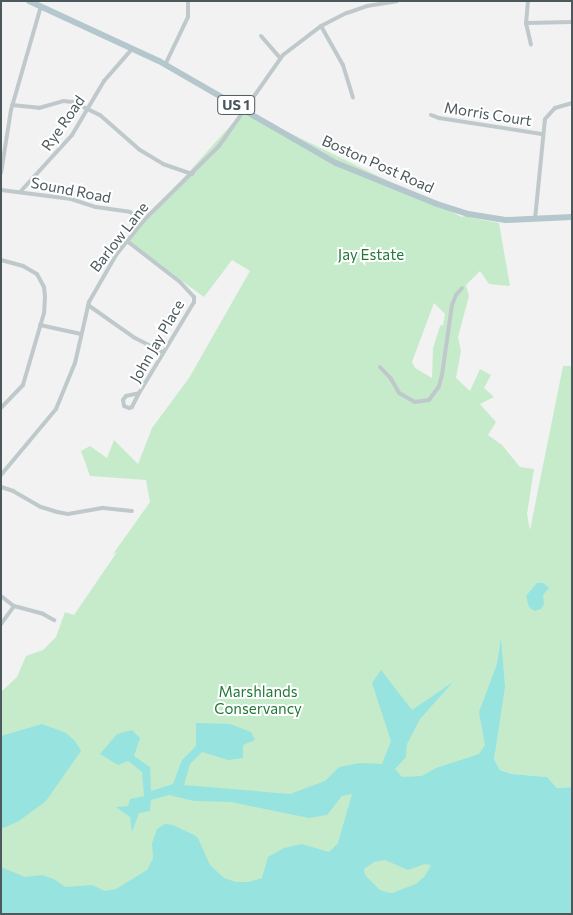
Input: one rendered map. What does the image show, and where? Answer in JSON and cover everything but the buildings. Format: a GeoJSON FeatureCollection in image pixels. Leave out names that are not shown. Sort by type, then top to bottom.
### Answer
{"type":"FeatureCollection","features":[{"type":"Feature","properties":{"kind":"main road","name":"Boston Post Road"},"geometry":{"type":"LineString","coordinates":[[29,1],[165,65],[336,163],[437,204],[468,214],[495,219],[535,220],[572,217]]}},
{"type":"Feature","properties":{"kind":"street"},"geometry":{"type":"LineString","coordinates":[[165,65],[188,17],[188,1]]}},
{"type":"Feature","properties":{"kind":"street","name":"Barlow Lane"},"geometry":{"type":"LineString","coordinates":[[1,474],[56,409],[74,363],[88,305],[100,279],[144,220],[219,146],[280,58],[320,26],[367,6],[397,1]]}},
{"type":"Feature","properties":{"kind":"street"},"geometry":{"type":"LineString","coordinates":[[528,1],[526,23],[531,44]]}},
{"type":"Feature","properties":{"kind":"street"},"geometry":{"type":"LineString","coordinates":[[1,173],[12,105],[41,6]]}},
{"type":"Feature","properties":{"kind":"street"},"geometry":{"type":"LineString","coordinates":[[526,23],[572,22]]}},
{"type":"Feature","properties":{"kind":"street"},"geometry":{"type":"LineString","coordinates":[[320,26],[343,65],[353,97]]}},
{"type":"Feature","properties":{"kind":"street"},"geometry":{"type":"LineString","coordinates":[[260,36],[280,58]]}},
{"type":"Feature","properties":{"kind":"street","name":"Rye Road"},"geometry":{"type":"LineString","coordinates":[[21,192],[72,135],[104,81],[132,50]]}},
{"type":"Feature","properties":{"kind":"street"},"geometry":{"type":"LineString","coordinates":[[12,105],[39,108],[64,101],[89,108],[100,115],[140,150],[163,164],[192,174]]}},
{"type":"Feature","properties":{"kind":"street"},"geometry":{"type":"LineString","coordinates":[[535,220],[542,134],[548,114],[555,108],[572,103]]}},
{"type":"Feature","properties":{"kind":"street","name":"Morris Court"},"geometry":{"type":"LineString","coordinates":[[431,115],[439,118],[542,134]]}},
{"type":"Feature","properties":{"kind":"street"},"geometry":{"type":"LineString","coordinates":[[1,190],[21,192]]}},
{"type":"Feature","properties":{"kind":"street","name":"Sound Road"},"geometry":{"type":"LineString","coordinates":[[21,192],[71,199],[96,208],[130,212],[144,220]]}},
{"type":"Feature","properties":{"kind":"street","name":"John Jay Place"},"geometry":{"type":"LineString","coordinates":[[127,241],[180,282],[194,298],[194,302],[132,407],[124,406],[123,400],[126,396],[139,394]]}},
{"type":"Feature","properties":{"kind":"street"},"geometry":{"type":"LineString","coordinates":[[1,260],[23,266],[36,274],[44,287],[45,296],[40,325],[22,386],[1,408]]}},
{"type":"Feature","properties":{"kind":"street"},"geometry":{"type":"LineString","coordinates":[[380,367],[391,378],[399,393],[414,402],[429,400],[439,386],[452,305],[456,295],[462,288]]}},
{"type":"Feature","properties":{"kind":"street"},"geometry":{"type":"LineString","coordinates":[[88,305],[135,338],[163,352]]}},
{"type":"Feature","properties":{"kind":"street"},"geometry":{"type":"LineString","coordinates":[[40,325],[81,334]]}},
{"type":"Feature","properties":{"kind":"street"},"geometry":{"type":"LineString","coordinates":[[1,487],[14,491],[40,507],[68,514],[103,508],[132,511]]}},
{"type":"Feature","properties":{"kind":"street"},"geometry":{"type":"LineString","coordinates":[[1,596],[14,606],[43,614],[54,620]]}},
{"type":"Feature","properties":{"kind":"street"},"geometry":{"type":"LineString","coordinates":[[1,624],[14,606]]}},
{"type":"Feature","properties":{"kind":"green space","name":"Marshlands Conservancy"},"geometry":{"type":"Polygon","coordinates":[[[247,107],[245,111],[462,217],[468,214],[467,217],[499,223],[510,286],[489,284],[480,271],[466,285],[469,296],[458,337],[461,351],[456,378],[470,391],[480,369],[491,375],[484,388],[494,397],[480,404],[496,422],[488,435],[502,445],[520,467],[534,469],[527,514],[530,530],[563,366],[572,366],[572,787],[557,788],[546,777],[512,774],[500,770],[494,759],[495,747],[476,839],[406,894],[1,914],[1,692],[17,677],[26,656],[43,650],[56,637],[65,612],[74,615],[117,552],[113,554],[150,502],[146,480],[90,476],[81,451],[90,446],[107,458],[114,440],[138,464],[152,428],[189,378],[250,271],[232,260],[204,297],[127,241],[247,107]],[[434,303],[412,362],[415,368],[432,378],[433,348],[440,326],[443,325],[445,314],[434,303]]]}},
{"type":"Feature","properties":{"kind":"water"},"geometry":{"type":"Polygon","coordinates":[[[537,583],[543,583],[549,588],[543,595],[544,604],[541,609],[534,611],[529,607],[526,596],[537,583]]]}},
{"type":"Feature","properties":{"kind":"water"},"geometry":{"type":"Polygon","coordinates":[[[501,638],[505,687],[494,759],[500,770],[512,774],[547,777],[557,788],[572,787],[572,914],[1,914],[1,867],[25,877],[42,875],[54,879],[65,887],[92,885],[105,891],[116,889],[147,870],[153,858],[152,843],[157,829],[165,824],[173,825],[198,838],[210,865],[224,878],[236,882],[249,882],[262,878],[268,857],[284,848],[302,844],[329,852],[338,843],[352,794],[342,796],[327,815],[309,818],[231,802],[194,801],[169,795],[151,800],[150,811],[139,813],[132,832],[130,817],[116,807],[128,806],[130,799],[144,796],[142,772],[128,761],[118,765],[100,754],[117,734],[132,730],[140,738],[134,756],[150,767],[151,791],[173,784],[182,760],[196,746],[196,723],[230,724],[251,732],[255,740],[243,745],[243,758],[228,760],[202,752],[190,764],[184,785],[290,794],[325,781],[339,767],[360,763],[382,764],[391,741],[372,683],[381,670],[412,710],[453,682],[420,719],[407,744],[406,757],[395,769],[402,777],[422,776],[436,768],[479,754],[485,745],[479,712],[497,664],[501,638]],[[385,860],[374,862],[364,869],[365,875],[380,890],[392,893],[416,884],[425,876],[431,865],[425,864],[408,870],[385,860]]]}},
{"type":"Feature","properties":{"kind":"water"},"geometry":{"type":"Polygon","coordinates":[[[42,724],[66,733],[75,741],[81,751],[46,801],[19,821],[1,829],[1,736],[42,724]]]}},
{"type":"Feature","properties":{"kind":"park label","name":"Jay Estate"},"geometry":{"type":"Point","coordinates":[371,255]}}]}
